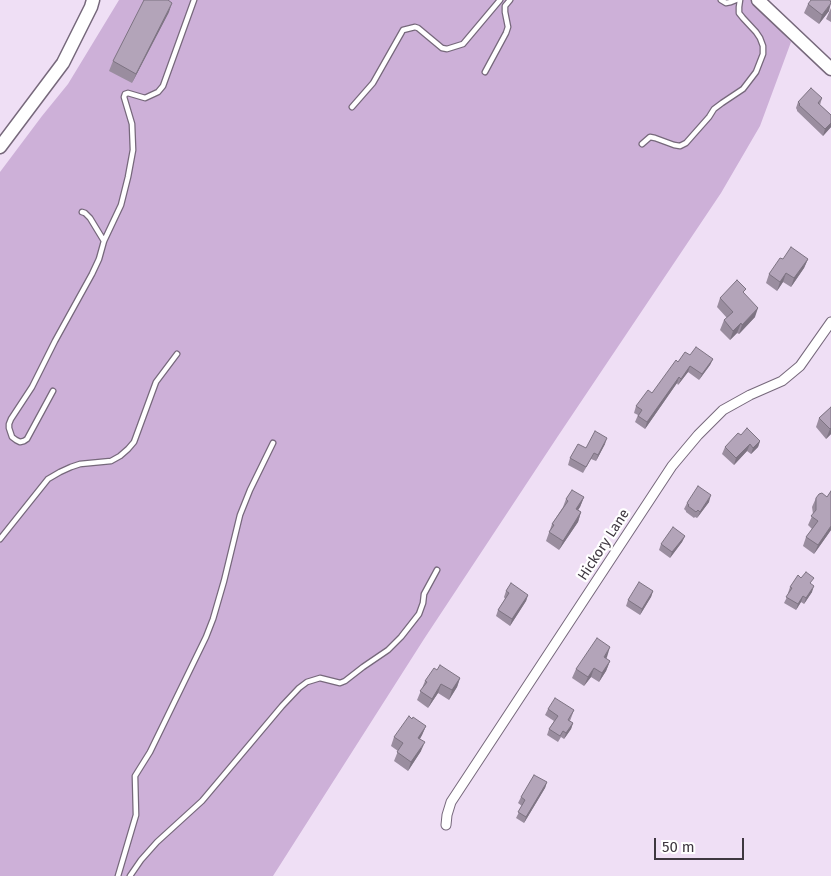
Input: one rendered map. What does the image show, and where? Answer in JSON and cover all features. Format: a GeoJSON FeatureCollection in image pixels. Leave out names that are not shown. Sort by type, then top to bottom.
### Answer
{"type":"FeatureCollection","features":[{"type":"Feature","properties":{"kind":"street"},"geometry":{"type":"LineString","coordinates":[[0,147],[63,62],[93,0]]}},
{"type":"Feature","properties":{"kind":"street"},"geometry":{"type":"LineString","coordinates":[[758,0],[831,69]]}},
{"type":"Feature","properties":{"kind":"street","name":"Hickory Lane"},"geometry":{"type":"LineString","coordinates":[[446,825],[451,802],[672,466],[698,434],[722,410],[782,381],[800,366],[831,322]]}},
{"type":"Feature","properties":{"kind":"lane"},"geometry":{"type":"LineString","coordinates":[[52,391],[27,439],[20,442],[12,437],[9,428],[11,419],[32,387],[92,274],[104,241],[121,205],[133,150],[132,124],[124,97],[128,93],[146,98],[158,92],[163,86],[194,0]]}},
{"type":"Feature","properties":{"kind":"lane"},"geometry":{"type":"LineString","coordinates":[[352,107],[373,83],[403,30],[418,28],[442,48],[447,49],[463,44],[500,0]]}},
{"type":"Feature","properties":{"kind":"lane"},"geometry":{"type":"LineString","coordinates":[[485,72],[506,33],[508,27],[504,12],[505,6],[510,0]]}},
{"type":"Feature","properties":{"kind":"lane"},"geometry":{"type":"LineString","coordinates":[[721,0],[726,3],[736,0]]}},
{"type":"Feature","properties":{"kind":"lane"},"geometry":{"type":"LineString","coordinates":[[642,144],[650,137],[674,145],[680,146],[686,143],[714,110],[743,89],[756,72],[763,54],[763,46],[756,32],[739,13],[740,0]]}},
{"type":"Feature","properties":{"kind":"lane"},"geometry":{"type":"LineString","coordinates":[[82,212],[90,218],[104,241]]}},
{"type":"Feature","properties":{"kind":"lane"},"geometry":{"type":"LineString","coordinates":[[0,539],[48,479],[80,464],[111,461],[128,450],[134,442],[156,382],[177,354]]}},
{"type":"Feature","properties":{"kind":"lane"},"geometry":{"type":"LineString","coordinates":[[118,876],[136,815],[135,776],[150,752],[206,637],[224,581],[240,515],[273,444]]}},
{"type":"Feature","properties":{"kind":"lane"},"geometry":{"type":"LineString","coordinates":[[130,876],[157,842],[202,801],[299,688],[307,682],[320,678],[340,683],[345,681],[363,666],[388,650],[419,614],[424,594],[437,570]]}},
{"type":"Feature","properties":{"kind":"shaded area"},"geometry":{"type":"Polygon","coordinates":[[[119,0],[757,0],[754,3],[791,42],[760,126],[721,193],[424,639],[273,876],[0,876],[0,172],[68,84],[119,0]]]}},
{"type":"Feature","properties":{"kind":"building"},"geometry":{"type":"Polygon","coordinates":[[[144,0],[168,0],[172,3],[136,74],[113,61],[144,0]]]}},
{"type":"Feature","properties":{"kind":"building"},"geometry":{"type":"Polygon","coordinates":[[[811,0],[830,0],[831,3],[822,15],[808,4],[811,0]]]}},
{"type":"Feature","properties":{"kind":"building"},"geometry":{"type":"Polygon","coordinates":[[[811,88],[822,98],[818,103],[831,115],[831,123],[825,129],[799,105],[798,102],[811,88]]]}},
{"type":"Feature","properties":{"kind":"building"},"geometry":{"type":"Polygon","coordinates":[[[791,247],[808,259],[794,278],[786,273],[780,282],[769,274],[780,258],[783,259],[791,247]]]}},
{"type":"Feature","properties":{"kind":"building"},"geometry":{"type":"Polygon","coordinates":[[[737,280],[746,289],[743,292],[758,308],[742,325],[741,323],[733,331],[724,320],[733,312],[720,298],[737,280]]]}},
{"type":"Feature","properties":{"kind":"building"},"geometry":{"type":"Polygon","coordinates":[[[696,347],[713,359],[702,374],[690,366],[681,379],[679,377],[647,422],[638,416],[642,410],[636,406],[648,390],[652,393],[676,360],[678,362],[685,352],[690,355],[696,347]]]}},
{"type":"Feature","properties":{"kind":"building"},"geometry":{"type":"Polygon","coordinates":[[[831,407],[831,428],[830,429],[819,418],[831,407]]]}},
{"type":"Feature","properties":{"kind":"building"},"geometry":{"type":"Polygon","coordinates":[[[747,428],[760,441],[753,448],[750,444],[736,458],[725,447],[738,433],[741,435],[747,428]]]}},
{"type":"Feature","properties":{"kind":"building"},"geometry":{"type":"Polygon","coordinates":[[[595,431],[607,438],[598,455],[594,453],[586,467],[570,458],[578,444],[586,448],[595,431]]]}},
{"type":"Feature","properties":{"kind":"building"},"geometry":{"type":"Polygon","coordinates":[[[698,486],[711,495],[700,512],[698,510],[696,512],[687,503],[698,486]]]}},
{"type":"Feature","properties":{"kind":"building"},"geometry":{"type":"Polygon","coordinates":[[[572,490],[584,497],[576,509],[581,512],[563,541],[549,532],[554,525],[552,524],[568,501],[566,499],[572,490]]]}},
{"type":"Feature","properties":{"kind":"building"},"geometry":{"type":"Polygon","coordinates":[[[831,491],[831,526],[818,545],[806,537],[818,521],[811,516],[816,510],[816,498],[819,494],[822,493],[827,497],[831,491]]]}},
{"type":"Feature","properties":{"kind":"building"},"geometry":{"type":"Polygon","coordinates":[[[673,527],[685,536],[672,552],[661,544],[673,527]]]}},
{"type":"Feature","properties":{"kind":"building"},"geometry":{"type":"Polygon","coordinates":[[[806,572],[814,578],[810,583],[814,586],[806,598],[803,596],[798,604],[786,597],[798,575],[801,578],[806,572]]]}},
{"type":"Feature","properties":{"kind":"building"},"geometry":{"type":"Polygon","coordinates":[[[639,582],[653,591],[642,609],[628,600],[639,582]]]}},
{"type":"Feature","properties":{"kind":"building"},"geometry":{"type":"Polygon","coordinates":[[[511,583],[528,595],[512,619],[498,610],[509,593],[506,591],[511,583]]]}},
{"type":"Feature","properties":{"kind":"building"},"geometry":{"type":"Polygon","coordinates":[[[597,638],[610,647],[604,657],[610,661],[602,673],[594,668],[588,677],[576,669],[597,638]]]}},
{"type":"Feature","properties":{"kind":"building"},"geometry":{"type":"Polygon","coordinates":[[[440,665],[460,678],[452,690],[441,684],[432,699],[420,691],[434,668],[437,670],[440,665]]]}},
{"type":"Feature","properties":{"kind":"building"},"geometry":{"type":"Polygon","coordinates":[[[555,698],[574,710],[568,720],[573,723],[566,733],[563,731],[560,736],[549,729],[558,716],[548,709],[555,698]]]}},
{"type":"Feature","properties":{"kind":"building"},"geometry":{"type":"Polygon","coordinates":[[[409,716],[426,726],[418,738],[425,742],[411,762],[397,752],[403,743],[394,737],[409,716]]]}},
{"type":"Feature","properties":{"kind":"building"},"geometry":{"type":"Polygon","coordinates":[[[534,775],[547,782],[526,817],[518,812],[525,800],[521,797],[534,775]]]}}]}
